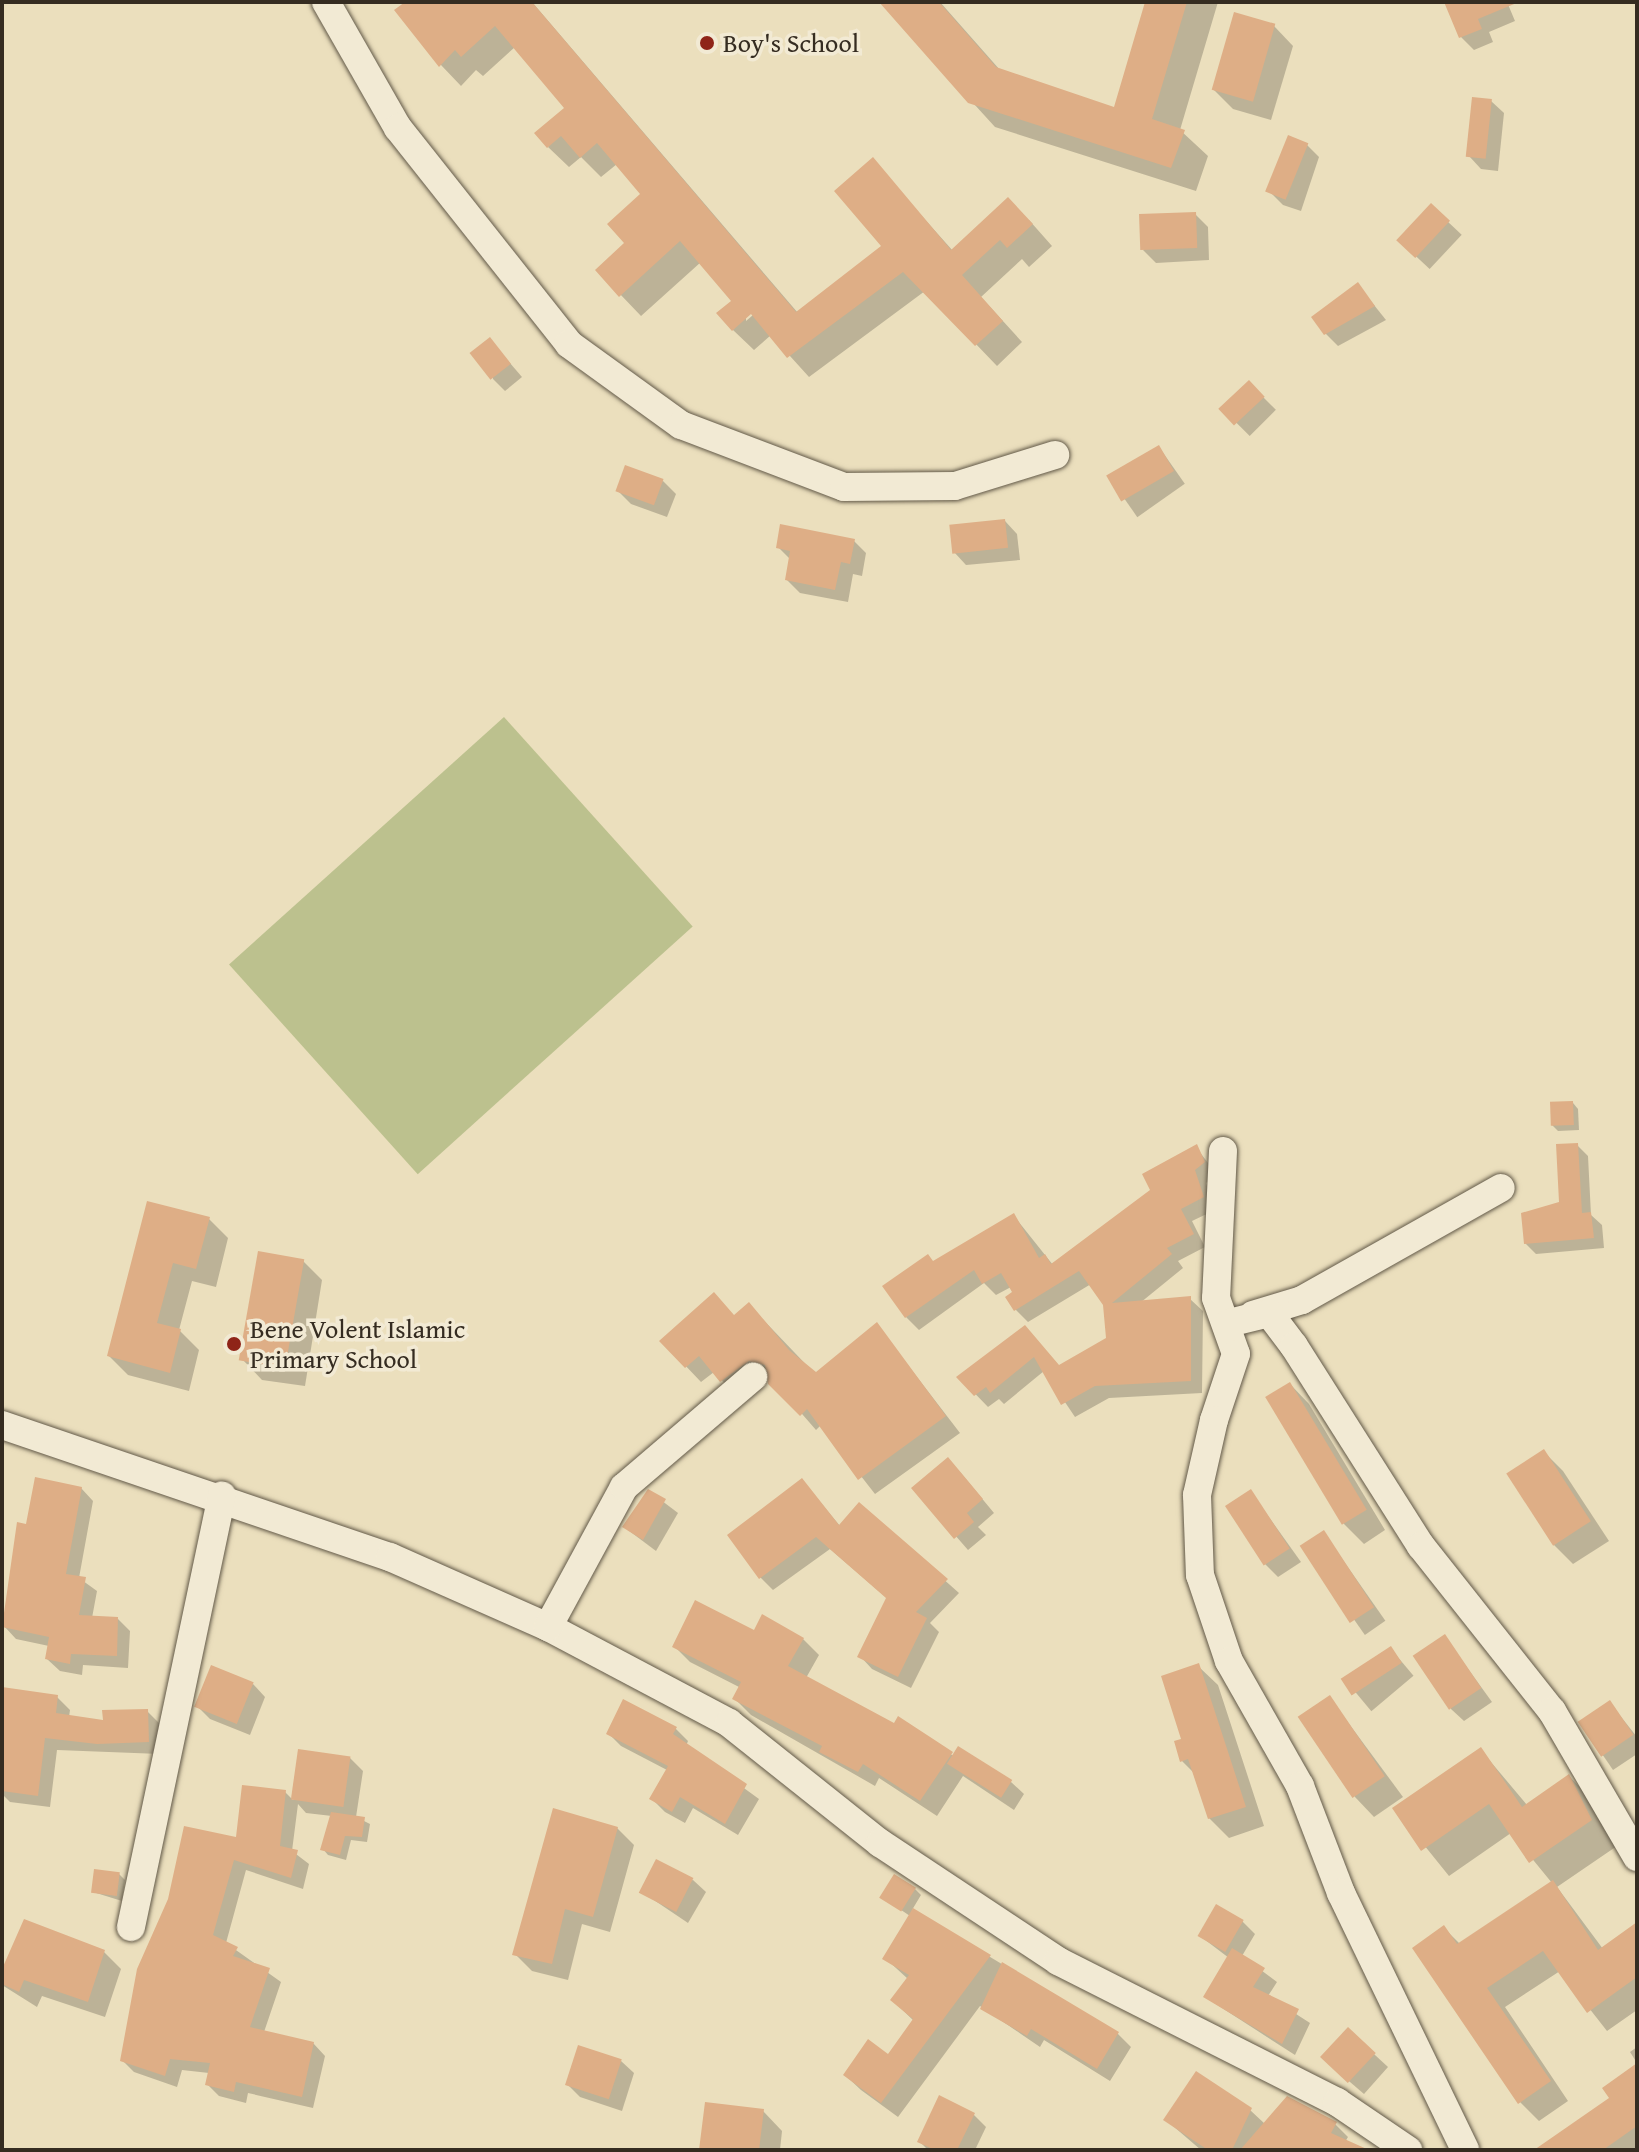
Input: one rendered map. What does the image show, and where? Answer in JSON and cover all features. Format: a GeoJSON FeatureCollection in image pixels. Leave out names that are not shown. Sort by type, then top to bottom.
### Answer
{"type":"FeatureCollection","features":[{"type":"Feature","properties":{"kind":"street"},"geometry":{"type":"LineString","coordinates":[[326,2],[398,128],[569,344],[681,425],[844,487],[955,486],[1055,455]]}},
{"type":"Feature","properties":{"kind":"street"},"geometry":{"type":"LineString","coordinates":[[1223,1151],[1216,1298],[1229,1323],[1236,1354],[1197,1495],[1200,1575],[1229,1661],[1300,1786],[1341,1893],[1465,2150]]}},
{"type":"Feature","properties":{"kind":"street"},"geometry":{"type":"LineString","coordinates":[[1229,1323],[1302,1300],[1501,1188]]}},
{"type":"Feature","properties":{"kind":"street"},"geometry":{"type":"LineString","coordinates":[[1229,1323],[1269,1313],[1278,1324],[1421,1546],[1552,1711],[1637,1857]]}},
{"type":"Feature","properties":{"kind":"street"},"geometry":{"type":"LineString","coordinates":[[548,1627],[624,1487],[753,1377]]}},
{"type":"Feature","properties":{"kind":"street"},"geometry":{"type":"LineString","coordinates":[[2,1425],[222,1496],[390,1557],[548,1627],[729,1723],[880,1843],[1058,1961],[1337,2102],[1408,2150]]}},
{"type":"Feature","properties":{"kind":"street"},"geometry":{"type":"LineString","coordinates":[[131,1927],[222,1496]]}},
{"type":"Feature","properties":{"kind":"green space"},"geometry":{"type":"Polygon","coordinates":[[[504,717],[693,927],[418,1174],[229,965],[504,717]]]}},
{"type":"Feature","properties":{"kind":"building"},"geometry":{"type":"Polygon","coordinates":[[[405,2],[532,2],[796,312],[881,246],[834,191],[873,157],[951,250],[1008,197],[1033,224],[1007,248],[1000,240],[962,275],[1003,321],[975,346],[903,272],[787,358],[751,314],[732,331],[716,313],[731,301],[680,241],[619,297],[595,270],[624,243],[607,224],[640,194],[597,143],[580,158],[561,136],[547,148],[534,133],[564,108],[495,26],[461,57],[455,50],[439,67],[394,10],[405,2]]]}},
{"type":"Feature","properties":{"kind":"building"},"geometry":{"type":"Polygon","coordinates":[[[879,2],[939,2],[996,67],[1114,107],[1145,2],[1187,2],[1152,119],[1185,130],[1171,168],[968,103],[879,2]]]}},
{"type":"Feature","properties":{"kind":"building"},"geometry":{"type":"Polygon","coordinates":[[[1444,2],[1519,2],[1478,19],[1482,29],[1459,38],[1444,2]]]}},
{"type":"Feature","properties":{"kind":"building"},"geometry":{"type":"Polygon","coordinates":[[[1234,12],[1275,24],[1253,102],[1212,90],[1234,12]]]}},
{"type":"Feature","properties":{"kind":"building"},"geometry":{"type":"Polygon","coordinates":[[[1472,97],[1492,99],[1486,159],[1466,157],[1472,97]]]}},
{"type":"Feature","properties":{"kind":"building"},"geometry":{"type":"Polygon","coordinates":[[[1288,135],[1308,143],[1286,200],[1265,192],[1288,135]]]}},
{"type":"Feature","properties":{"kind":"building"},"geometry":{"type":"Polygon","coordinates":[[[1431,203],[1450,221],[1415,258],[1396,240],[1431,203]]]}},
{"type":"Feature","properties":{"kind":"building"},"geometry":{"type":"Polygon","coordinates":[[[1196,212],[1197,248],[1140,250],[1139,214],[1196,212]]]}},
{"type":"Feature","properties":{"kind":"building"},"geometry":{"type":"Polygon","coordinates":[[[1358,282],[1375,306],[1324,335],[1311,317],[1358,282]]]}},
{"type":"Feature","properties":{"kind":"building"},"geometry":{"type":"Polygon","coordinates":[[[490,337],[511,364],[490,380],[470,353],[490,337]]]}},
{"type":"Feature","properties":{"kind":"building"},"geometry":{"type":"Polygon","coordinates":[[[1249,380],[1265,397],[1234,425],[1218,409],[1249,380]]]}},
{"type":"Feature","properties":{"kind":"building"},"geometry":{"type":"Polygon","coordinates":[[[1159,445],[1174,471],[1121,501],[1106,476],[1159,445]]]}},
{"type":"Feature","properties":{"kind":"building"},"geometry":{"type":"Polygon","coordinates":[[[625,465],[664,479],[654,505],[615,491],[625,465]]]}},
{"type":"Feature","properties":{"kind":"building"},"geometry":{"type":"Polygon","coordinates":[[[1005,519],[1008,548],[952,554],[949,525],[1005,519]]]}},
{"type":"Feature","properties":{"kind":"building"},"geometry":{"type":"Polygon","coordinates":[[[780,524],[855,539],[850,564],[841,562],[835,590],[785,580],[790,551],[776,548],[780,524]]]}},
{"type":"Feature","properties":{"kind":"building"},"geometry":{"type":"Polygon","coordinates":[[[1573,1101],[1574,1125],[1551,1126],[1550,1102],[1573,1101]]]}},
{"type":"Feature","properties":{"kind":"building"},"geometry":{"type":"Polygon","coordinates":[[[1578,1143],[1582,1213],[1591,1212],[1594,1238],[1524,1244],[1521,1213],[1559,1202],[1556,1144],[1578,1143]]]}},
{"type":"Feature","properties":{"kind":"building"},"geometry":{"type":"Polygon","coordinates":[[[1197,1144],[1205,1162],[1195,1170],[1204,1197],[1181,1209],[1194,1234],[1167,1248],[1172,1254],[1112,1303],[1191,1296],[1191,1381],[1095,1386],[1061,1405],[1034,1357],[990,1393],[986,1387],[974,1396],[956,1377],[1025,1325],[1059,1365],[1106,1338],[1103,1305],[1079,1271],[1014,1311],[1005,1297],[1012,1292],[1001,1273],[982,1284],[974,1270],[905,1318],[882,1286],[928,1254],[933,1261],[1014,1213],[1039,1258],[1045,1254],[1051,1264],[1150,1190],[1142,1174],[1197,1144]]]}},
{"type":"Feature","properties":{"kind":"building"},"geometry":{"type":"Polygon","coordinates":[[[147,1201],[210,1217],[196,1269],[173,1263],[157,1323],[181,1329],[170,1373],[107,1356],[147,1201]]]}},
{"type":"Feature","properties":{"kind":"building"},"geometry":{"type":"Polygon","coordinates":[[[258,1251],[304,1259],[285,1368],[239,1360],[258,1251]]]}},
{"type":"Feature","properties":{"kind":"building"},"geometry":{"type":"Polygon","coordinates":[[[714,1292],[734,1315],[749,1302],[789,1350],[816,1372],[877,1322],[946,1416],[858,1480],[807,1409],[800,1416],[768,1384],[765,1365],[749,1361],[720,1382],[699,1356],[685,1368],[659,1341],[714,1292]]]}},
{"type":"Feature","properties":{"kind":"building"},"geometry":{"type":"Polygon","coordinates":[[[1290,1382],[1367,1510],[1342,1525],[1265,1397],[1290,1382]]]}},
{"type":"Feature","properties":{"kind":"building"},"geometry":{"type":"Polygon","coordinates":[[[1544,1449],[1591,1521],[1553,1546],[1506,1474],[1544,1449]]]}},
{"type":"Feature","properties":{"kind":"building"},"geometry":{"type":"Polygon","coordinates":[[[948,1457],[983,1499],[967,1513],[974,1522],[954,1539],[911,1488],[948,1457]]]}},
{"type":"Feature","properties":{"kind":"building"},"geometry":{"type":"Polygon","coordinates":[[[35,1477],[82,1487],[66,1574],[86,1577],[79,1615],[118,1617],[117,1656],[71,1654],[70,1664],[45,1659],[49,1637],[2,1627],[17,1522],[26,1524],[35,1477]]]}},
{"type":"Feature","properties":{"kind":"building"},"geometry":{"type":"Polygon","coordinates":[[[802,1478],[839,1525],[859,1502],[948,1579],[916,1612],[927,1618],[898,1677],[857,1657],[886,1598],[816,1537],[759,1579],[727,1535],[802,1478]]]}},
{"type":"Feature","properties":{"kind":"building"},"geometry":{"type":"Polygon","coordinates":[[[648,1489],[666,1499],[643,1540],[622,1527],[648,1489]]]}},
{"type":"Feature","properties":{"kind":"building"},"geometry":{"type":"Polygon","coordinates":[[[1251,1489],[1290,1549],[1264,1565],[1225,1506],[1251,1489]]]}},
{"type":"Feature","properties":{"kind":"building"},"geometry":{"type":"Polygon","coordinates":[[[1324,1530],[1374,1607],[1350,1623],[1300,1546],[1324,1530]]]}},
{"type":"Feature","properties":{"kind":"building"},"geometry":{"type":"Polygon","coordinates":[[[695,1600],[754,1630],[762,1614],[804,1638],[788,1666],[894,1723],[898,1716],[953,1752],[920,1801],[863,1764],[858,1772],[819,1752],[822,1746],[732,1699],[741,1682],[672,1647],[695,1600]]]}},
{"type":"Feature","properties":{"kind":"building"},"geometry":{"type":"Polygon","coordinates":[[[1445,1634],[1481,1688],[1449,1710],[1413,1656],[1445,1634]]]}},
{"type":"Feature","properties":{"kind":"building"},"geometry":{"type":"Polygon","coordinates":[[[1391,1646],[1402,1663],[1352,1695],[1341,1679],[1391,1646]]]}},
{"type":"Feature","properties":{"kind":"building"},"geometry":{"type":"Polygon","coordinates":[[[1199,1663],[1246,1807],[1208,1819],[1188,1759],[1180,1762],[1174,1741],[1181,1739],[1161,1676],[1199,1663]]]}},
{"type":"Feature","properties":{"kind":"building"},"geometry":{"type":"Polygon","coordinates":[[[211,1665],[254,1682],[237,1724],[194,1707],[211,1665]]]}},
{"type":"Feature","properties":{"kind":"building"},"geometry":{"type":"Polygon","coordinates":[[[2,1687],[58,1695],[56,1713],[103,1720],[102,1710],[148,1709],[149,1742],[97,1744],[45,1738],[38,1796],[2,1791],[2,1687]]]}},
{"type":"Feature","properties":{"kind":"building"},"geometry":{"type":"Polygon","coordinates":[[[1330,1695],[1385,1776],[1352,1798],[1298,1717],[1330,1695]]]}},
{"type":"Feature","properties":{"kind":"building"},"geometry":{"type":"Polygon","coordinates":[[[623,1699],[677,1727],[673,1734],[747,1784],[725,1824],[680,1797],[672,1812],[649,1799],[668,1766],[606,1734],[623,1699]]]}},
{"type":"Feature","properties":{"kind":"building"},"geometry":{"type":"Polygon","coordinates":[[[1610,1700],[1633,1735],[1601,1757],[1578,1722],[1610,1700]]]}},
{"type":"Feature","properties":{"kind":"building"},"geometry":{"type":"Polygon","coordinates":[[[958,1746],[1012,1780],[1001,1798],[947,1764],[958,1746]]]}},
{"type":"Feature","properties":{"kind":"building"},"geometry":{"type":"Polygon","coordinates":[[[1481,1747],[1522,1807],[1569,1774],[1592,1820],[1529,1863],[1489,1804],[1421,1851],[1392,1808],[1481,1747]]]}},
{"type":"Feature","properties":{"kind":"building"},"geometry":{"type":"Polygon","coordinates":[[[298,1749],[350,1756],[343,1807],[291,1800],[298,1749]]]}},
{"type":"Feature","properties":{"kind":"building"},"geometry":{"type":"Polygon","coordinates":[[[242,1785],[286,1790],[280,1846],[298,1850],[291,1878],[234,1860],[213,1935],[238,1947],[233,1956],[270,1968],[250,2027],[314,2042],[302,2097],[236,2082],[234,2092],[205,2085],[210,2063],[170,2059],[165,2076],[120,2061],[137,1969],[168,1899],[184,1826],[236,1837],[242,1785]]]}},
{"type":"Feature","properties":{"kind":"building"},"geometry":{"type":"Polygon","coordinates":[[[553,1808],[618,1827],[593,1917],[565,1909],[552,1964],[512,1955],[553,1808]]]}},
{"type":"Feature","properties":{"kind":"building"},"geometry":{"type":"Polygon","coordinates":[[[331,1812],[365,1817],[362,1837],[345,1836],[340,1855],[320,1850],[331,1812]]]}},
{"type":"Feature","properties":{"kind":"building"},"geometry":{"type":"Polygon","coordinates":[[[656,1859],[693,1878],[676,1912],[639,1893],[656,1859]]]}},
{"type":"Feature","properties":{"kind":"building"},"geometry":{"type":"Polygon","coordinates":[[[94,1869],[120,1872],[117,1896],[91,1893],[94,1869]]]}},
{"type":"Feature","properties":{"kind":"building"},"geometry":{"type":"Polygon","coordinates":[[[894,1874],[916,1888],[901,1912],[879,1898],[894,1874]]]}},
{"type":"Feature","properties":{"kind":"building"},"geometry":{"type":"Polygon","coordinates":[[[1553,1880],[1598,1950],[1637,1922],[1637,1977],[1587,2013],[1543,1951],[1487,1988],[1551,2081],[1518,2104],[1412,1948],[1444,1925],[1457,1944],[1553,1880]]]}},
{"type":"Feature","properties":{"kind":"building"},"geometry":{"type":"Polygon","coordinates":[[[1216,1904],[1244,1920],[1225,1952],[1198,1936],[1216,1904]]]}},
{"type":"Feature","properties":{"kind":"building"},"geometry":{"type":"Polygon","coordinates":[[[913,1908],[991,1955],[881,2103],[843,2075],[868,2039],[888,2054],[913,2019],[890,2000],[909,1975],[882,1959],[913,1908]]]}},
{"type":"Feature","properties":{"kind":"building"},"geometry":{"type":"Polygon","coordinates":[[[24,1919],[105,1950],[88,2002],[24,1980],[19,1992],[2,1984],[2,1969],[24,1919]]]}},
{"type":"Feature","properties":{"kind":"building"},"geometry":{"type":"Polygon","coordinates":[[[1232,1948],[1265,1968],[1253,1987],[1299,2009],[1282,2044],[1203,1997],[1232,1948]]]}},
{"type":"Feature","properties":{"kind":"building"},"geometry":{"type":"Polygon","coordinates":[[[1002,1962],[1119,2032],[1097,2069],[1031,2029],[1027,2036],[980,2009],[1002,1962]]]}},
{"type":"Feature","properties":{"kind":"building"},"geometry":{"type":"Polygon","coordinates":[[[1348,2027],[1376,2053],[1348,2083],[1320,2057],[1348,2027]]]}},
{"type":"Feature","properties":{"kind":"building"},"geometry":{"type":"Polygon","coordinates":[[[578,2045],[622,2059],[609,2099],[565,2085],[578,2045]]]}},
{"type":"Feature","properties":{"kind":"building"},"geometry":{"type":"Polygon","coordinates":[[[1637,2063],[1637,2126],[1603,2150],[1534,2150],[1609,2098],[1602,2088],[1637,2063]]]}},
{"type":"Feature","properties":{"kind":"building"},"geometry":{"type":"Polygon","coordinates":[[[1196,2071],[1252,2108],[1232,2150],[1208,2150],[1163,2120],[1196,2071]]]}},
{"type":"Feature","properties":{"kind":"building"},"geometry":{"type":"Polygon","coordinates":[[[939,2095],[975,2113],[957,2150],[935,2150],[917,2142],[939,2095]]]}},
{"type":"Feature","properties":{"kind":"building"},"geometry":{"type":"Polygon","coordinates":[[[1287,2096],[1337,2122],[1331,2133],[1369,2150],[1240,2150],[1287,2096]]]}},
{"type":"Feature","properties":{"kind":"building"},"geometry":{"type":"Polygon","coordinates":[[[705,2102],[764,2109],[759,2150],[699,2150],[705,2102]]]}},
{"type":"Feature","properties":{"kind":"place","name":"Boy's School"},"geometry":{"type":"Point","coordinates":[707,43]}},
{"type":"Feature","properties":{"kind":"place","name":"Bene Volent Islamic Primary School"},"geometry":{"type":"Point","coordinates":[234,1344]}}]}
